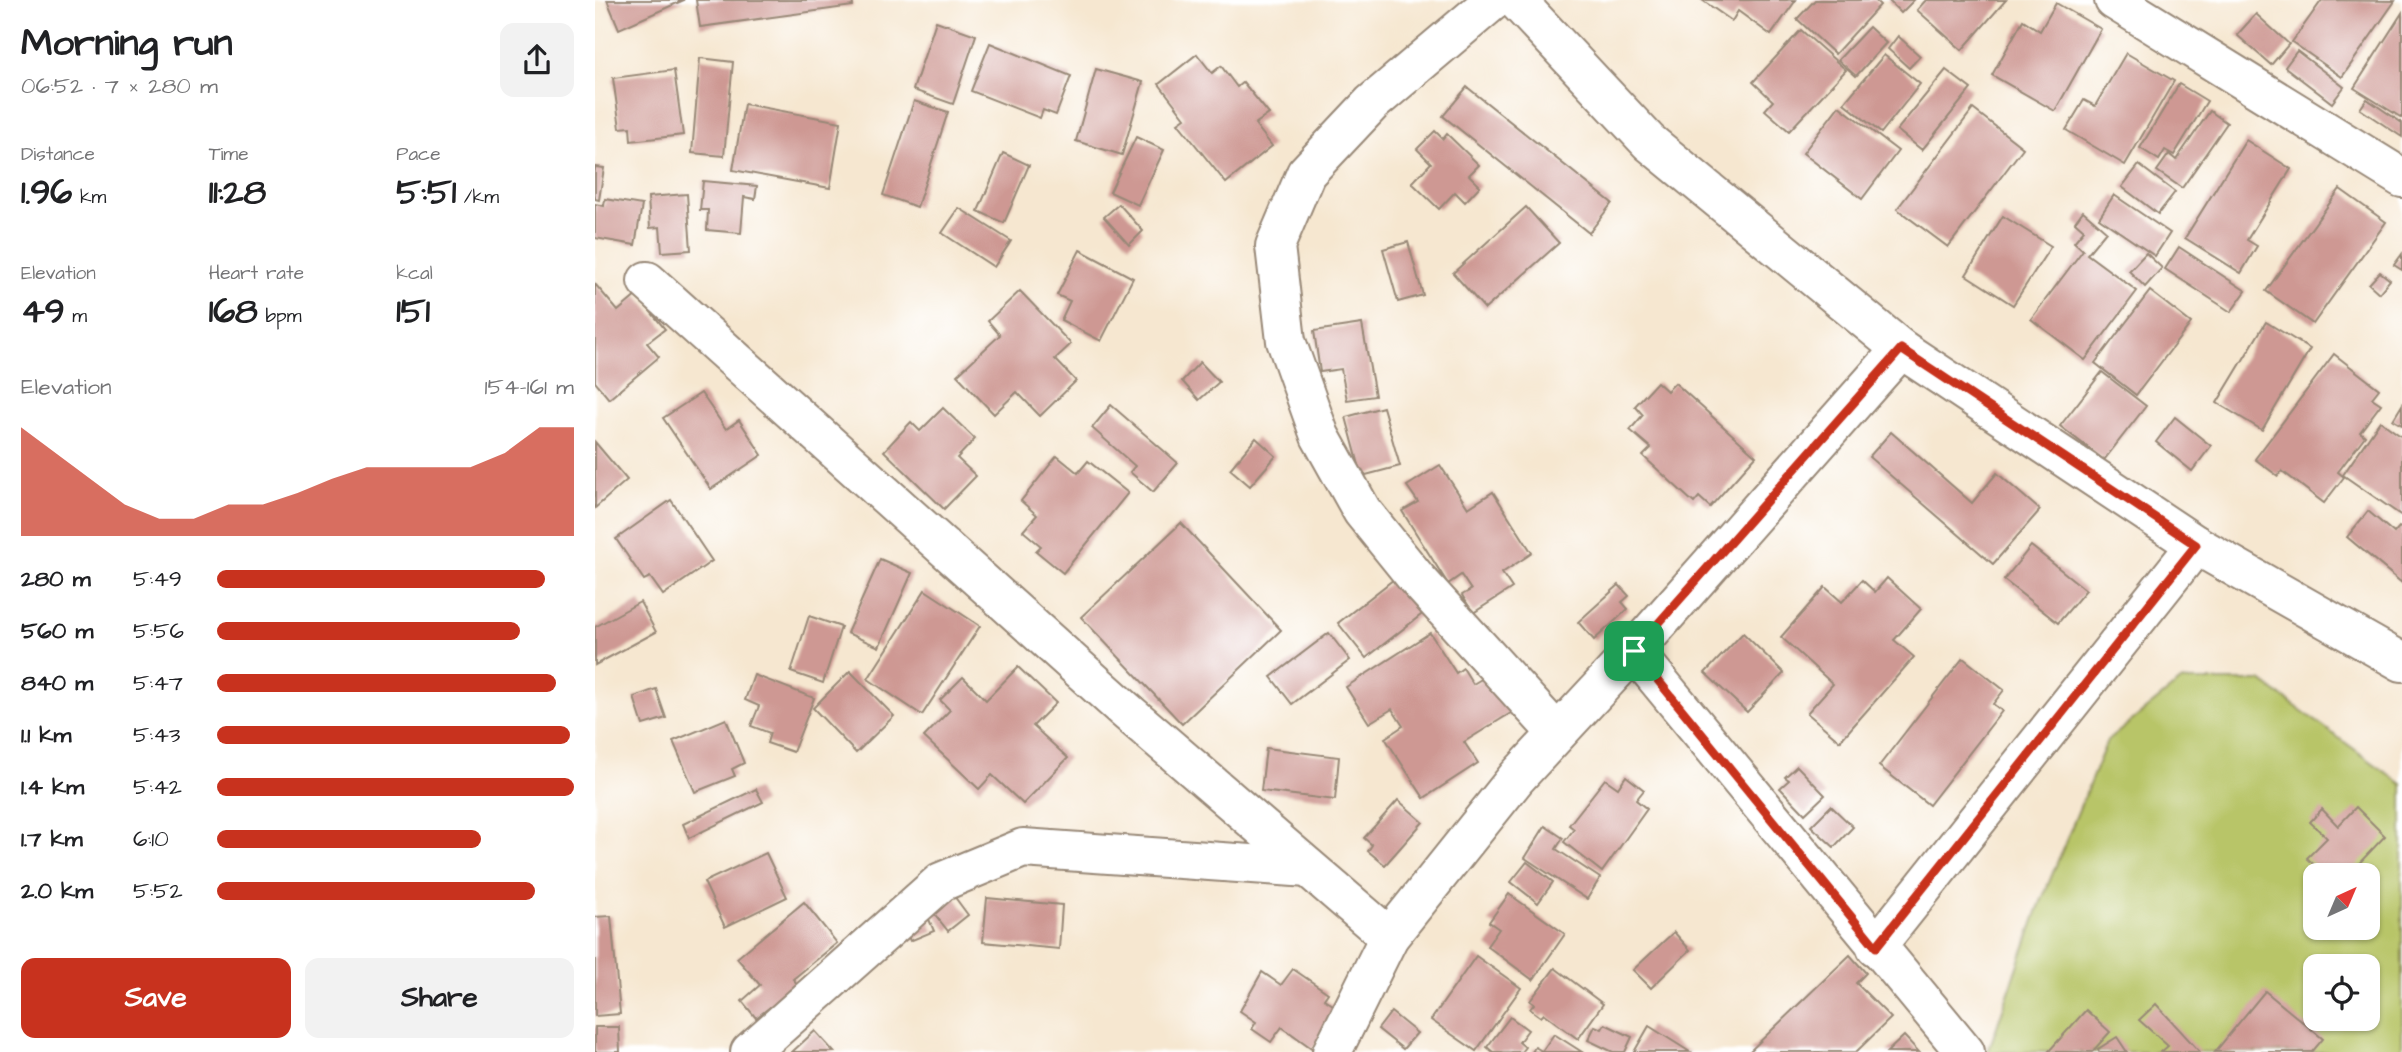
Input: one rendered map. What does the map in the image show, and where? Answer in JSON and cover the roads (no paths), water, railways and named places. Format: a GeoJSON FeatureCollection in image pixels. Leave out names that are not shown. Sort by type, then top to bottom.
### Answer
{"type":"FeatureCollection","features":[{"type":"Feature","properties":{"kind":"street"},"geometry":{"type":"LineString","coordinates":[[1494,0],[1372,103],[1306,173],[1275,246],[1286,341],[1319,436],[1362,511],[1417,579],[1557,733]]}},
{"type":"Feature","properties":{"kind":"street"},"geometry":{"type":"LineString","coordinates":[[1516,0],[1649,142],[1901,349],[2196,545],[2402,662]]}},
{"type":"Feature","properties":{"kind":"street"},"geometry":{"type":"LineString","coordinates":[[2114,0],[2402,178]]}},
{"type":"Feature","properties":{"kind":"street"},"geometry":{"type":"LineString","coordinates":[[647,281],[1123,709],[1389,937]]}},
{"type":"Feature","properties":{"kind":"street"},"geometry":{"type":"LineString","coordinates":[[1332,1052],[1389,937],[1517,777],[1634,651],[1901,349]]}},
{"type":"Feature","properties":{"kind":"street"},"geometry":{"type":"LineString","coordinates":[[1876,947],[2196,545]]}},
{"type":"Feature","properties":{"kind":"street"},"geometry":{"type":"LineString","coordinates":[[1634,651],[1965,1052]]}},
{"type":"Feature","properties":{"kind":"street"},"geometry":{"type":"LineString","coordinates":[[750,1052],[941,882],[1023,848],[1308,868]]}}]}
